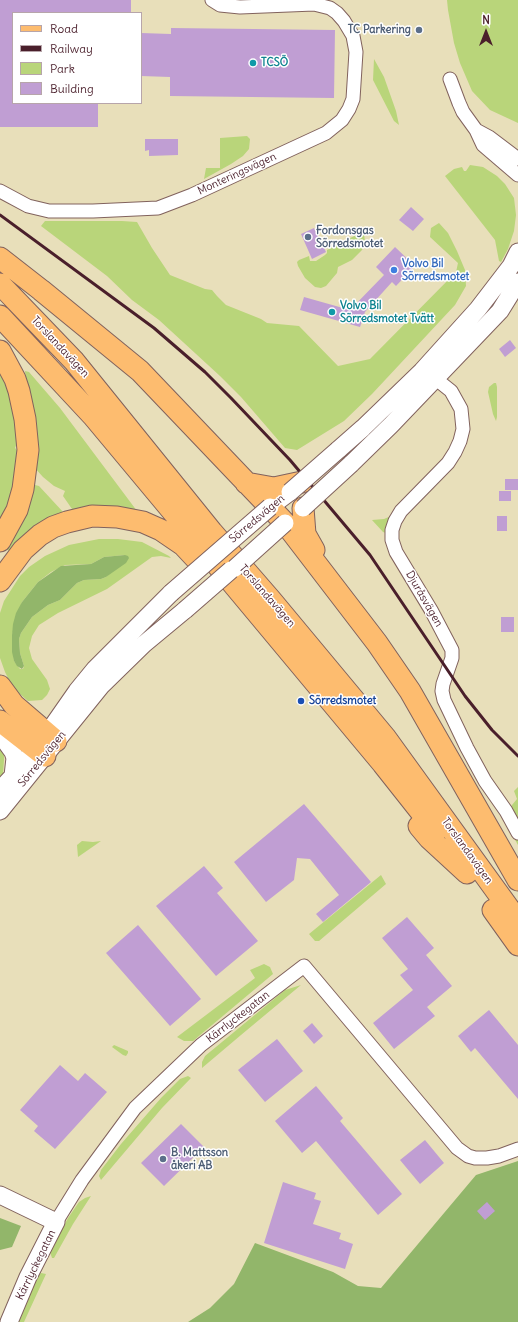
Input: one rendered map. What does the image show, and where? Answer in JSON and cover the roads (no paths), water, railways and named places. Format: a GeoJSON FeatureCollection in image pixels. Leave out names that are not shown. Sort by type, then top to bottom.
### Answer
{"type":"FeatureCollection","features":[{"type":"Feature","properties":{"kind":"main road"},"geometry":{"type":"LineString","coordinates":[[0,258],[140,371],[285,523],[334,585],[410,691],[518,880]]}},
{"type":"Feature","properties":{"kind":"main road","name":"Torslandavägen"},"geometry":{"type":"LineString","coordinates":[[0,284],[74,361],[212,532],[281,612],[375,726],[518,921]]}},
{"type":"Feature","properties":{"kind":"main road","name":"Torslandavägen"},"geometry":{"type":"LineString","coordinates":[[0,316],[93,416],[383,764],[467,873],[518,945]]}},
{"type":"Feature","properties":{"kind":"main road"},"geometry":{"type":"LineString","coordinates":[[0,351],[15,379],[19,391],[26,419],[28,450],[23,489],[17,510],[0,540]]}},
{"type":"Feature","properties":{"kind":"main road"},"geometry":{"type":"LineString","coordinates":[[246,483],[274,488],[302,482]]}},
{"type":"Feature","properties":{"kind":"main road"},"geometry":{"type":"LineString","coordinates":[[303,508],[305,534],[334,585]]}},
{"type":"Feature","properties":{"kind":"main road"},"geometry":{"type":"LineString","coordinates":[[0,581],[23,550],[40,535],[53,527],[67,522],[92,516],[117,517],[143,522],[161,530],[191,552],[308,690],[429,838],[467,873]]}},
{"type":"Feature","properties":{"kind":"main road"},"geometry":{"type":"LineString","coordinates":[[0,686],[46,745]]}},
{"type":"Feature","properties":{"kind":"main road"},"geometry":{"type":"LineString","coordinates":[[0,721],[46,745]]}},
{"type":"Feature","properties":{"kind":"street","name":"Monteringsvägen"},"geometry":{"type":"LineString","coordinates":[[0,191],[28,206],[49,211],[93,211],[158,208],[192,195],[326,133],[342,120],[351,104],[354,89],[356,52],[353,36],[344,20],[330,8],[314,4],[240,7],[220,5],[212,0]]}},
{"type":"Feature","properties":{"kind":"street"},"geometry":{"type":"LineString","coordinates":[[450,79],[463,112],[476,130],[482,145],[518,175]]}},
{"type":"Feature","properties":{"kind":"street"},"geometry":{"type":"LineString","coordinates":[[476,130],[489,137],[518,158]]}},
{"type":"Feature","properties":{"kind":"street","name":"Sörredsvägen"},"geometry":{"type":"LineString","coordinates":[[0,811],[46,745],[77,691],[95,669],[171,593],[270,507],[302,482],[363,428],[422,371],[478,309],[511,266],[518,252]]}},
{"type":"Feature","properties":{"kind":"street","name":"Sörredsvägen"},"geometry":{"type":"LineString","coordinates":[[500,311],[518,282]]}},
{"type":"Feature","properties":{"kind":"street","name":"Sörredsvägen"},"geometry":{"type":"LineString","coordinates":[[0,790],[144,644],[303,508],[351,464],[436,379],[500,311],[518,296]]}},
{"type":"Feature","properties":{"kind":"street","name":"Djuråsvägen"},"geometry":{"type":"LineString","coordinates":[[436,379],[451,391],[457,400],[463,429],[460,441],[448,463],[401,511],[392,530],[392,540],[396,552],[431,610],[452,650],[452,658],[443,684],[442,691],[444,700],[474,762],[506,811],[518,833]]}},
{"type":"Feature","properties":{"kind":"street"},"geometry":{"type":"LineString","coordinates":[[0,734],[14,752],[15,758],[13,776]]}},
{"type":"Feature","properties":{"kind":"street","name":"Kärrlyckegatan"},"geometry":{"type":"LineString","coordinates":[[9,1322],[28,1277],[56,1222],[82,1180],[134,1108],[201,1045],[304,966],[457,1148],[468,1156],[475,1158],[499,1156],[518,1149]]}},
{"type":"Feature","properties":{"kind":"street"},"geometry":{"type":"LineString","coordinates":[[0,1194],[56,1222]]}},
{"type":"Feature","properties":{"kind":"railway"},"geometry":{"type":"LineString","coordinates":[[0,215],[154,328],[205,372],[231,398],[290,460],[370,555],[465,696],[492,730],[518,756]]}},
{"type":"Feature","properties":{"kind":"place","name":"TC Parkering"},"geometry":{"type":"Point","coordinates":[419,30]}},
{"type":"Feature","properties":{"kind":"place","name":"TCSÖ"},"geometry":{"type":"Point","coordinates":[253,63]}},
{"type":"Feature","properties":{"kind":"place","name":"Fordonsgas Sörredsmotet"},"geometry":{"type":"Point","coordinates":[308,237]}},
{"type":"Feature","properties":{"kind":"place","name":"Volvo Bil Sörredsmotet"},"geometry":{"type":"Point","coordinates":[394,270]}},
{"type":"Feature","properties":{"kind":"place","name":"Volvo Bil Sörredsmotet Tvätt"},"geometry":{"type":"Point","coordinates":[332,312]}},
{"type":"Feature","properties":{"kind":"place","name":"Sörredsmotet"},"geometry":{"type":"Point","coordinates":[301,701]}},
{"type":"Feature","properties":{"kind":"place","name":"B. Mattsson åkeri AB"},"geometry":{"type":"Point","coordinates":[163,1159]}}]}
